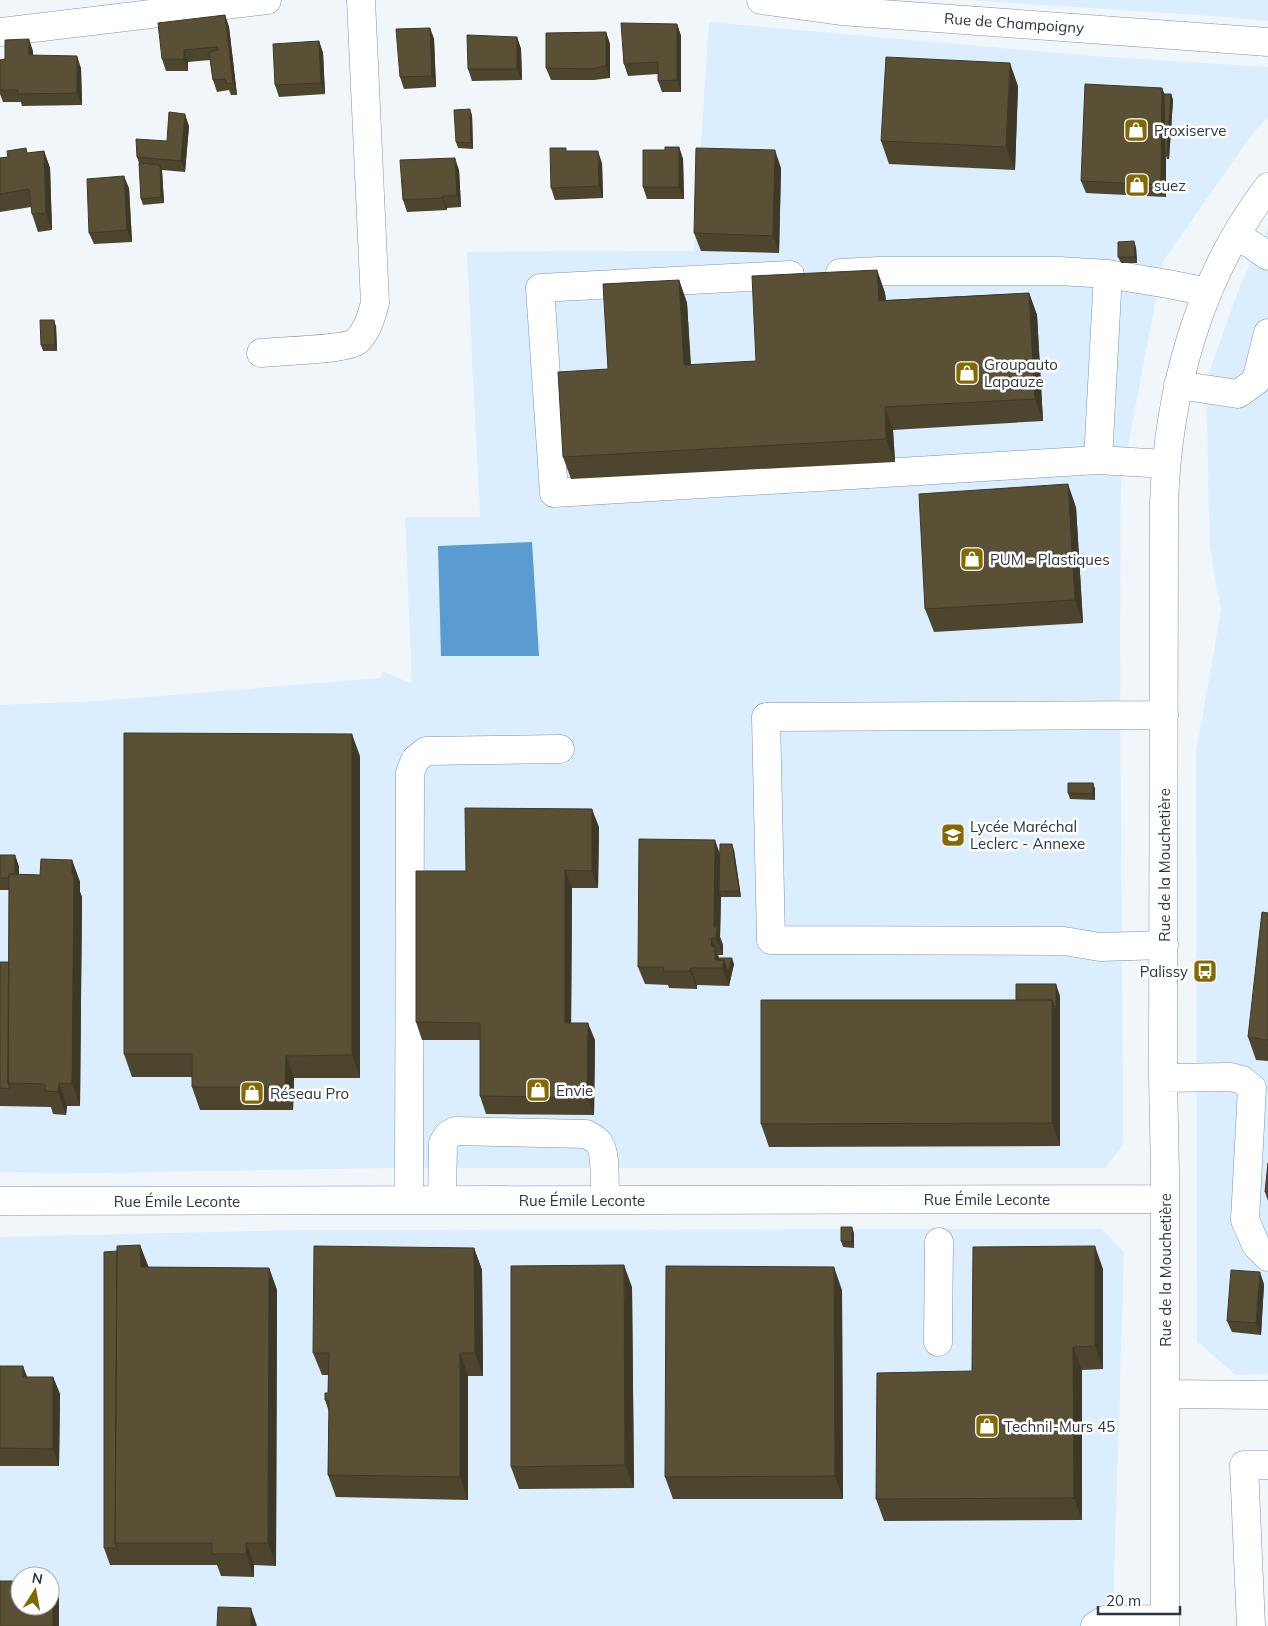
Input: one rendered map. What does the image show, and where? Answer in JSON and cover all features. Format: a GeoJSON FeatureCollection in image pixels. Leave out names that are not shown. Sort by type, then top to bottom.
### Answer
{"type":"FeatureCollection","features":[{"type":"Feature","properties":{"kind":"street"},"geometry":{"type":"LineString","coordinates":[[0,32],[267,0]]}},
{"type":"Feature","properties":{"kind":"street"},"geometry":{"type":"LineString","coordinates":[[261,353],[340,347],[355,342],[367,328],[375,303],[361,0]]}},
{"type":"Feature","properties":{"kind":"street","name":"Rue de Champoigny"},"geometry":{"type":"LineString","coordinates":[[761,0],[841,11],[1268,42]]}},
{"type":"Feature","properties":{"kind":"street","name":"Rue de la Mouchetière"},"geometry":{"type":"LineString","coordinates":[[1165,1622],[1163,1078],[1164,504],[1166,464],[1178,385],[1186,352],[1201,307],[1220,264],[1268,187]]}},
{"type":"Feature","properties":{"kind":"street"},"geometry":{"type":"LineString","coordinates":[[1237,235],[1268,256]]}},
{"type":"Feature","properties":{"kind":"street"},"geometry":{"type":"LineString","coordinates":[[1166,464],[1098,460],[554,493],[540,288],[880,271],[1059,271],[1108,274],[1208,292]]}},
{"type":"Feature","properties":{"kind":"street"},"geometry":{"type":"LineString","coordinates":[[1098,460],[1108,274]]}},
{"type":"Feature","properties":{"kind":"street"},"geometry":{"type":"LineString","coordinates":[[1178,385],[1238,394],[1256,381],[1268,333]]}},
{"type":"Feature","properties":{"kind":"street"},"geometry":{"type":"LineString","coordinates":[[1164,715],[766,717],[771,940],[1064,941],[1100,947],[1164,944]]}},
{"type":"Feature","properties":{"kind":"street"},"geometry":{"type":"LineString","coordinates":[[409,1200],[410,773],[415,760],[426,751],[560,749]]}},
{"type":"Feature","properties":{"kind":"street"},"geometry":{"type":"LineString","coordinates":[[1163,1078],[1231,1077],[1242,1080],[1252,1088],[1245,1220],[1256,1245],[1268,1257]]}},
{"type":"Feature","properties":{"kind":"street"},"geometry":{"type":"LineString","coordinates":[[442,1200],[443,1142],[455,1131],[586,1134],[594,1138],[601,1145],[603,1153],[604,1200]]}},
{"type":"Feature","properties":{"kind":"street","name":"Rue Émile Leconte"},"geometry":{"type":"LineString","coordinates":[[0,1201],[1164,1199]]}},
{"type":"Feature","properties":{"kind":"street"},"geometry":{"type":"LineString","coordinates":[[938,1242],[938,1342]]}},
{"type":"Feature","properties":{"kind":"street"},"geometry":{"type":"LineString","coordinates":[[1165,1394],[1268,1395]]}},
{"type":"Feature","properties":{"kind":"street"},"geometry":{"type":"LineString","coordinates":[[1251,1626],[1256,1465]]}},
{"type":"Feature","properties":{"kind":"street"},"geometry":{"type":"LineString","coordinates":[[1095,1626],[1105,1620],[1165,1622]]}},
{"type":"Feature","properties":{"kind":"shaded area"},"geometry":{"type":"Polygon","coordinates":[[[966,0],[1268,0],[1268,21],[1213,16],[966,0]]]}},
{"type":"Feature","properties":{"kind":"shaded area"},"geometry":{"type":"Polygon","coordinates":[[[709,22],[1091,56],[1268,67],[1268,118],[1253,133],[1163,261],[1121,483],[1123,1145],[1105,1168],[390,1168],[93,1173],[0,1172],[0,705],[98,701],[381,678],[382,671],[412,684],[405,517],[480,517],[467,252],[694,251],[709,22]]]}},
{"type":"Feature","properties":{"kind":"shaded area"},"geometry":{"type":"Polygon","coordinates":[[[1268,228],[1268,1374],[1236,1375],[1197,1341],[1196,754],[1221,610],[1210,547],[1206,381],[1241,283],[1268,228]]]}},
{"type":"Feature","properties":{"kind":"shaded area"},"geometry":{"type":"Polygon","coordinates":[[[1102,1229],[1124,1253],[1114,1626],[0,1626],[0,1237],[299,1230],[1102,1229]]]}},
{"type":"Feature","properties":{"kind":"water"},"geometry":{"type":"Polygon","coordinates":[[[532,542],[539,656],[441,656],[438,546],[532,542]]]}},
{"type":"Feature","properties":{"kind":"building"},"geometry":{"type":"Polygon","coordinates":[[[225,15],[233,83],[227,84],[225,79],[213,80],[209,52],[218,50],[217,47],[184,50],[184,59],[162,59],[158,23],[225,15]]]}},
{"type":"Feature","properties":{"kind":"building"},"geometry":{"type":"Polygon","coordinates":[[[621,23],[677,24],[677,80],[658,81],[658,62],[624,64],[621,23]]]}},
{"type":"Feature","properties":{"kind":"building"},"geometry":{"type":"Polygon","coordinates":[[[430,28],[432,76],[400,77],[396,29],[430,28]]]}},
{"type":"Feature","properties":{"kind":"building"},"geometry":{"type":"Polygon","coordinates":[[[606,32],[606,66],[590,69],[546,68],[546,33],[606,32]]]}},
{"type":"Feature","properties":{"kind":"building"},"geometry":{"type":"Polygon","coordinates":[[[467,35],[517,37],[517,69],[468,69],[467,35]]]}},
{"type":"Feature","properties":{"kind":"building"},"geometry":{"type":"Polygon","coordinates":[[[29,39],[29,55],[77,56],[77,93],[18,94],[18,90],[0,90],[0,60],[5,59],[5,40],[29,39]]]}},
{"type":"Feature","properties":{"kind":"building"},"geometry":{"type":"Polygon","coordinates":[[[319,41],[321,83],[275,85],[273,44],[319,41]]]}},
{"type":"Feature","properties":{"kind":"building"},"geometry":{"type":"Polygon","coordinates":[[[886,57],[1010,63],[1006,147],[881,141],[886,57]]]}},
{"type":"Feature","properties":{"kind":"building"},"geometry":{"type":"Polygon","coordinates":[[[1085,84],[1162,88],[1161,185],[1081,181],[1085,84]]]}},
{"type":"Feature","properties":{"kind":"building"},"geometry":{"type":"Polygon","coordinates":[[[1164,94],[1171,94],[1167,153],[1165,153],[1164,94]]]}},
{"type":"Feature","properties":{"kind":"building"},"geometry":{"type":"Polygon","coordinates":[[[470,109],[471,143],[456,142],[454,110],[470,109]]]}},
{"type":"Feature","properties":{"kind":"building"},"geometry":{"type":"Polygon","coordinates":[[[169,112],[185,114],[181,161],[137,157],[136,139],[167,141],[169,112]]]}},
{"type":"Feature","properties":{"kind":"building"},"geometry":{"type":"Polygon","coordinates":[[[665,147],[679,147],[679,187],[643,187],[643,150],[665,150],[665,147]]]}},
{"type":"Feature","properties":{"kind":"building"},"geometry":{"type":"Polygon","coordinates":[[[26,148],[27,153],[44,151],[46,213],[32,214],[29,189],[0,194],[0,158],[8,157],[7,151],[26,148]]]}},
{"type":"Feature","properties":{"kind":"building"},"geometry":{"type":"Polygon","coordinates":[[[550,148],[566,148],[566,151],[598,151],[599,186],[551,188],[550,148]]]}},
{"type":"Feature","properties":{"kind":"building"},"geometry":{"type":"Polygon","coordinates":[[[696,148],[775,150],[773,236],[694,233],[696,148]]]}},
{"type":"Feature","properties":{"kind":"building"},"geometry":{"type":"Polygon","coordinates":[[[455,158],[457,195],[442,196],[442,198],[403,200],[400,160],[455,158]]]}},
{"type":"Feature","properties":{"kind":"building"},"geometry":{"type":"Polygon","coordinates":[[[139,163],[160,165],[161,197],[141,199],[139,163]]]}},
{"type":"Feature","properties":{"kind":"building"},"geometry":{"type":"Polygon","coordinates":[[[124,176],[127,230],[89,233],[87,179],[124,176]]]}},
{"type":"Feature","properties":{"kind":"building"},"geometry":{"type":"Polygon","coordinates":[[[1134,241],[1135,257],[1118,257],[1118,242],[1134,241]]]}},
{"type":"Feature","properties":{"kind":"building"},"geometry":{"type":"Polygon","coordinates":[[[877,270],[879,301],[1029,293],[1035,399],[885,407],[886,439],[563,457],[558,372],[608,369],[603,284],[679,280],[684,365],[756,361],[752,276],[877,270]]]}},
{"type":"Feature","properties":{"kind":"building"},"geometry":{"type":"Polygon","coordinates":[[[40,320],[54,320],[55,345],[41,345],[40,320]]]}},
{"type":"Feature","properties":{"kind":"building"},"geometry":{"type":"Polygon","coordinates":[[[1068,484],[1075,600],[925,609],[919,494],[1068,484]]]}},
{"type":"Feature","properties":{"kind":"building"},"geometry":{"type":"Polygon","coordinates":[[[124,733],[352,734],[352,1055],[286,1056],[285,1087],[192,1087],[192,1054],[124,1054],[124,733]]]}},
{"type":"Feature","properties":{"kind":"building"},"geometry":{"type":"Polygon","coordinates":[[[1068,783],[1093,783],[1093,794],[1068,793],[1068,783]]]}},
{"type":"Feature","properties":{"kind":"building"},"geometry":{"type":"Polygon","coordinates":[[[465,808],[592,809],[592,871],[565,870],[565,1023],[588,1023],[587,1098],[480,1096],[480,1023],[416,1022],[416,871],[466,871],[465,808]]]}},
{"type":"Feature","properties":{"kind":"building"},"geometry":{"type":"Polygon","coordinates":[[[639,839],[715,840],[714,927],[717,927],[716,938],[711,938],[712,946],[715,947],[715,960],[724,960],[722,968],[691,968],[690,971],[663,971],[664,967],[638,967],[639,839]]]}},
{"type":"Feature","properties":{"kind":"building"},"geometry":{"type":"Polygon","coordinates":[[[720,844],[732,844],[739,891],[719,891],[720,844]]]}},
{"type":"Feature","properties":{"kind":"building"},"geometry":{"type":"Polygon","coordinates":[[[0,855],[15,855],[15,874],[9,874],[9,878],[0,878],[0,855]]]}},
{"type":"Feature","properties":{"kind":"building"},"geometry":{"type":"Polygon","coordinates":[[[41,859],[72,860],[72,874],[74,874],[72,1084],[59,1083],[58,1092],[45,1091],[45,1084],[8,1083],[9,874],[40,875],[41,859]]]}},
{"type":"Feature","properties":{"kind":"building"},"geometry":{"type":"Polygon","coordinates":[[[1262,912],[1268,913],[1268,1040],[1248,1037],[1262,912]]]}},
{"type":"Feature","properties":{"kind":"building"},"geometry":{"type":"Polygon","coordinates":[[[719,958],[732,958],[728,972],[724,960],[719,960],[719,958]]]}},
{"type":"Feature","properties":{"kind":"building"},"geometry":{"type":"Polygon","coordinates":[[[0,962],[9,962],[8,1083],[10,1089],[0,1088],[0,962]]]}},
{"type":"Feature","properties":{"kind":"building"},"geometry":{"type":"Polygon","coordinates":[[[1016,984],[1056,984],[1056,1011],[1052,1000],[1016,1000],[1016,984]]]}},
{"type":"Feature","properties":{"kind":"building"},"geometry":{"type":"Polygon","coordinates":[[[761,1000],[1052,1000],[1052,1123],[761,1124],[761,1000]]]}},
{"type":"Feature","properties":{"kind":"building"},"geometry":{"type":"Polygon","coordinates":[[[1268,1163],[1268,1192],[1265,1192],[1268,1163]]]}},
{"type":"Feature","properties":{"kind":"building"},"geometry":{"type":"Polygon","coordinates":[[[841,1227],[852,1227],[852,1242],[841,1241],[841,1227]]]}},
{"type":"Feature","properties":{"kind":"building"},"geometry":{"type":"Polygon","coordinates":[[[140,1245],[141,1267],[269,1268],[268,1543],[246,1543],[246,1554],[212,1554],[212,1543],[115,1543],[117,1246],[140,1245]]]}},
{"type":"Feature","properties":{"kind":"building"},"geometry":{"type":"Polygon","coordinates":[[[314,1246],[474,1248],[475,1353],[460,1353],[460,1477],[328,1475],[329,1401],[325,1400],[325,1393],[328,1393],[329,1353],[313,1353],[314,1246]]]}},
{"type":"Feature","properties":{"kind":"building"},"geometry":{"type":"Polygon","coordinates":[[[1095,1246],[1095,1346],[1073,1347],[1074,1498],[876,1499],[877,1373],[972,1371],[973,1247],[1095,1246]]]}},
{"type":"Feature","properties":{"kind":"building"},"geometry":{"type":"Polygon","coordinates":[[[117,1251],[115,1543],[117,1548],[104,1548],[104,1252],[117,1251]]]}},
{"type":"Feature","properties":{"kind":"building"},"geometry":{"type":"Polygon","coordinates":[[[624,1265],[625,1465],[511,1467],[511,1266],[624,1265]]]}},
{"type":"Feature","properties":{"kind":"building"},"geometry":{"type":"Polygon","coordinates":[[[666,1266],[834,1267],[835,1476],[665,1477],[666,1266]]]}},
{"type":"Feature","properties":{"kind":"building"},"geometry":{"type":"Polygon","coordinates":[[[1231,1270],[1260,1272],[1256,1323],[1227,1321],[1231,1270]]]}},
{"type":"Feature","properties":{"kind":"building"},"geometry":{"type":"Polygon","coordinates":[[[0,1366],[23,1366],[23,1377],[53,1377],[53,1449],[0,1448],[0,1366]]]}},
{"type":"Feature","properties":{"kind":"building"},"geometry":{"type":"Polygon","coordinates":[[[0,1581],[10,1581],[10,1616],[53,1616],[53,1626],[0,1626],[0,1581]]]}},
{"type":"Feature","properties":{"kind":"building"},"geometry":{"type":"Polygon","coordinates":[[[218,1607],[251,1608],[251,1626],[217,1626],[218,1607]]]}},
{"type":"Feature","properties":{"kind":"place","name":"Proxiserve"},"geometry":{"type":"Point","coordinates":[1136,130]}},
{"type":"Feature","properties":{"kind":"place","name":"suez"},"geometry":{"type":"Point","coordinates":[1137,185]}},
{"type":"Feature","properties":{"kind":"place","name":"Groupauto Lapauze"},"geometry":{"type":"Point","coordinates":[967,373]}},
{"type":"Feature","properties":{"kind":"place","name":"PUM - Plastiques"},"geometry":{"type":"Point","coordinates":[972,559]}},
{"type":"Feature","properties":{"kind":"place","name":"Lycée Maréchal Leclerc - Annexe"},"geometry":{"type":"Point","coordinates":[953,835]}},
{"type":"Feature","properties":{"kind":"place","name":"Palissy"},"geometry":{"type":"Point","coordinates":[1205,971]}},
{"type":"Feature","properties":{"kind":"place","name":"Envie"},"geometry":{"type":"Point","coordinates":[538,1090]}},
{"type":"Feature","properties":{"kind":"place","name":"Réseau Pro"},"geometry":{"type":"Point","coordinates":[252,1093]}},
{"type":"Feature","properties":{"kind":"place","name":"TechniI-Murs 45"},"geometry":{"type":"Point","coordinates":[987,1426]}}]}
